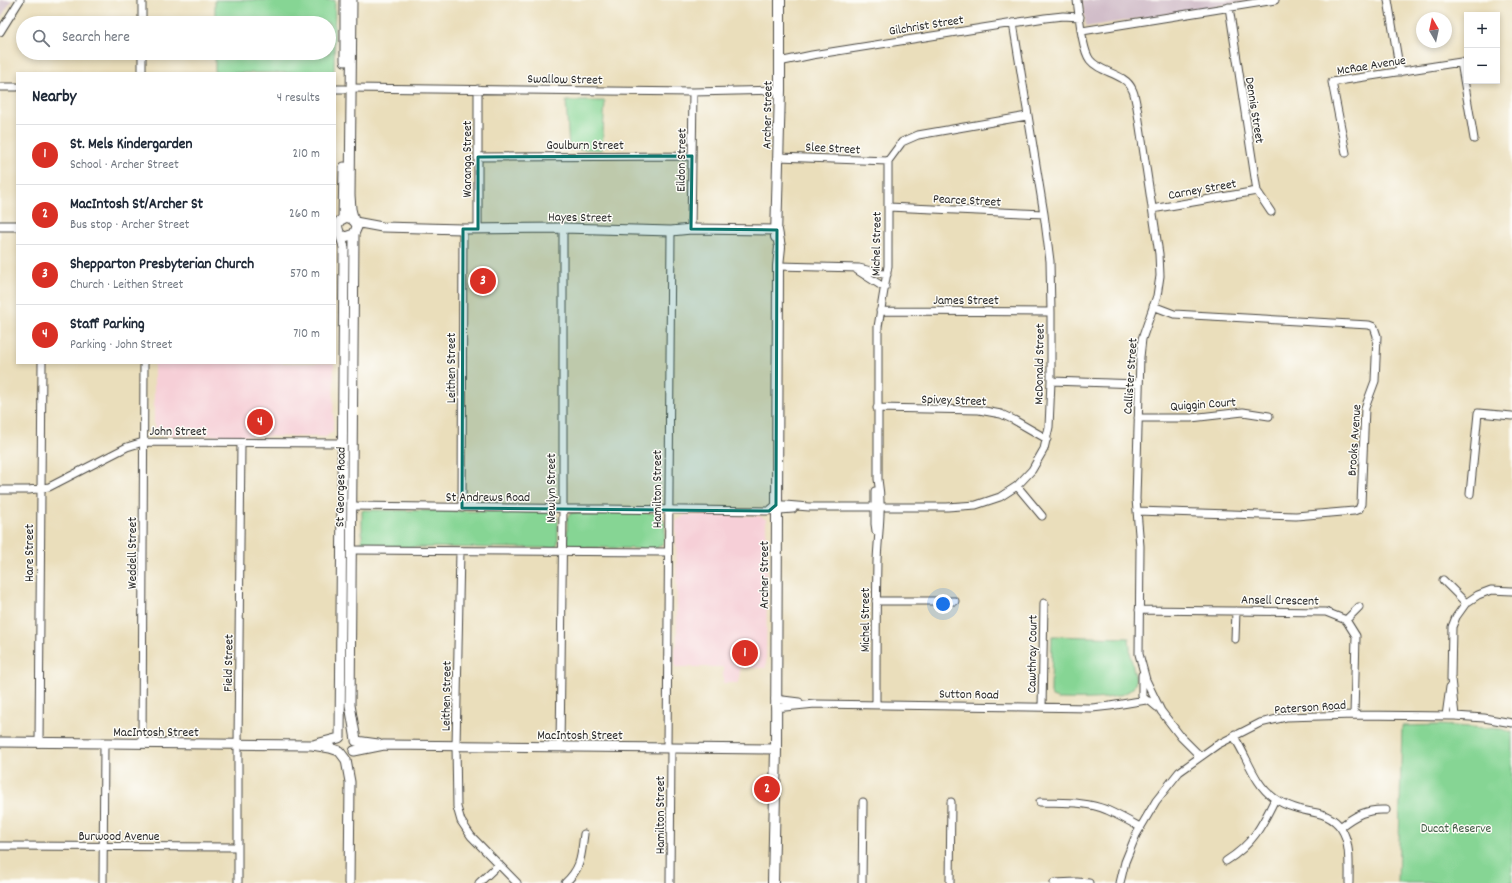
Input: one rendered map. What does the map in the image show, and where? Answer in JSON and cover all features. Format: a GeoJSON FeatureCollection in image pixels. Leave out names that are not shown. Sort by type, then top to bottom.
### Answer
{"type":"FeatureCollection","features":[{"type":"Feature","properties":{"kind":"main road","name":"Archer Street"},"geometry":{"type":"LineString","coordinates":[[773,883],[776,748],[774,509],[778,266],[780,247],[777,230],[780,0]]}},
{"type":"Feature","properties":{"kind":"street"},"geometry":{"type":"LineString","coordinates":[[0,32],[20,0]]}},
{"type":"Feature","properties":{"kind":"street"},"geometry":{"type":"LineString","coordinates":[[142,0],[142,16]]}},
{"type":"Feature","properties":{"kind":"street","name":"Callister Street"},"geometry":{"type":"LineString","coordinates":[[1077,0],[1084,50],[1091,61],[1105,71],[1124,80],[1132,88],[1137,107],[1159,254],[1160,276],[1157,296],[1142,339],[1139,384],[1137,511],[1140,546],[1139,654],[1149,696],[1181,737],[1197,752],[1198,758]]}},
{"type":"Feature","properties":{"kind":"street"},"geometry":{"type":"LineString","coordinates":[[1082,31],[1275,0]]}},
{"type":"Feature","properties":{"kind":"street"},"geometry":{"type":"LineString","coordinates":[[1388,0],[1400,72]]}},
{"type":"Feature","properties":{"kind":"street"},"geometry":{"type":"LineString","coordinates":[[347,198],[357,227],[355,234],[346,237],[338,232],[338,225],[347,198],[348,4]]}},
{"type":"Feature","properties":{"kind":"street","name":"Dennis Street"},"geometry":{"type":"LineString","coordinates":[[1229,7],[1257,191],[1271,212]]}},
{"type":"Feature","properties":{"kind":"street","name":"Gilchrist Street"},"geometry":{"type":"LineString","coordinates":[[779,58],[1045,18],[1054,14],[1079,14]]}},
{"type":"Feature","properties":{"kind":"street","name":"McDonald Street"},"geometry":{"type":"LineString","coordinates":[[774,509],[809,507],[976,506],[1000,497],[1017,486],[1032,470],[1044,449],[1049,427],[1051,381],[1052,312],[1050,261],[1044,214],[1013,23]]}},
{"type":"Feature","properties":{"kind":"street"},"geometry":{"type":"LineString","coordinates":[[142,60],[142,72]]}},
{"type":"Feature","properties":{"kind":"street","name":"McRae Avenue"},"geometry":{"type":"LineString","coordinates":[[1346,153],[1332,82],[1461,62],[1474,139]]}},
{"type":"Feature","properties":{"kind":"street"},"geometry":{"type":"LineString","coordinates":[[0,87],[16,87]]}},
{"type":"Feature","properties":{"kind":"street","name":"Swallow Street"},"geometry":{"type":"LineString","coordinates":[[336,89],[693,92],[780,90]]}},
{"type":"Feature","properties":{"kind":"street","name":"Waranga Street"},"geometry":{"type":"LineString","coordinates":[[478,89],[478,228]]}},
{"type":"Feature","properties":{"kind":"street","name":"Eildon Street"},"geometry":{"type":"LineString","coordinates":[[691,229],[693,92]]}},
{"type":"Feature","properties":{"kind":"street"},"geometry":{"type":"LineString","coordinates":[[888,161],[902,142],[918,135],[1027,116]]}},
{"type":"Feature","properties":{"kind":"street","name":"Goulburn Street"},"geometry":{"type":"LineString","coordinates":[[478,157],[692,156]]}},
{"type":"Feature","properties":{"kind":"street","name":"Slee Street"},"geometry":{"type":"LineString","coordinates":[[778,157],[888,161]]}},
{"type":"Feature","properties":{"kind":"street","name":"Michel Street"},"geometry":{"type":"LineString","coordinates":[[876,704],[876,602],[878,536],[880,524],[878,507],[880,491],[878,479],[877,408],[878,327],[887,275],[889,251],[888,161]]}},
{"type":"Feature","properties":{"kind":"street","name":"Carney Street"},"geometry":{"type":"LineString","coordinates":[[1152,209],[1257,191]]}},
{"type":"Feature","properties":{"kind":"street","name":"Pearce Street"},"geometry":{"type":"LineString","coordinates":[[888,207],[1044,214]]}},
{"type":"Feature","properties":{"kind":"street"},"geometry":{"type":"LineString","coordinates":[[340,220],[349,218],[355,222]]}},
{"type":"Feature","properties":{"kind":"street","name":"Hayes Street"},"geometry":{"type":"LineString","coordinates":[[355,222],[382,227],[463,229],[563,228],[671,231],[691,229],[777,230]]}},
{"type":"Feature","properties":{"kind":"street"},"geometry":{"type":"LineString","coordinates":[[0,226],[16,226]]}},
{"type":"Feature","properties":{"kind":"street","name":"Hayes Street"},"geometry":{"type":"LineString","coordinates":[[355,234],[382,227]]}},
{"type":"Feature","properties":{"kind":"street","name":"Newlyn Street"},"geometry":{"type":"LineString","coordinates":[[560,747],[563,228]]}},
{"type":"Feature","properties":{"kind":"street","name":"Leithen Street"},"geometry":{"type":"LineString","coordinates":[[462,508],[463,229]]}},
{"type":"Feature","properties":{"kind":"street","name":"Hamilton Street"},"geometry":{"type":"LineString","coordinates":[[670,883],[668,509],[671,231]]}},
{"type":"Feature","properties":{"kind":"street","name":"St Georges Road"},"geometry":{"type":"LineString","coordinates":[[338,232],[349,254]]}},
{"type":"Feature","properties":{"kind":"street","name":"St Georges Road"},"geometry":{"type":"LineString","coordinates":[[339,737],[351,550],[342,443],[348,337],[349,254],[355,234]]}},
{"type":"Feature","properties":{"kind":"street"},"geometry":{"type":"LineString","coordinates":[[778,266],[859,268],[887,275]]}},
{"type":"Feature","properties":{"kind":"street"},"geometry":{"type":"LineString","coordinates":[[852,268],[885,288]]}},
{"type":"Feature","properties":{"kind":"street","name":"Brooks Avenue"},"geometry":{"type":"LineString","coordinates":[[1137,511],[1296,516],[1354,511],[1358,509],[1361,504],[1365,408],[1375,381],[1377,336],[1374,327],[1369,325],[1174,314],[1153,306]]}},
{"type":"Feature","properties":{"kind":"street","name":"James Street"},"geometry":{"type":"LineString","coordinates":[[880,311],[1052,312]]}},
{"type":"Feature","properties":{"kind":"street","name":"St Georges Road"},"geometry":{"type":"LineString","coordinates":[[348,337],[352,443],[348,501],[341,550],[345,653],[350,705],[356,740]]}},
{"type":"Feature","properties":{"kind":"street","name":"Hare Street"},"geometry":{"type":"LineString","coordinates":[[39,743],[42,364]]}},
{"type":"Feature","properties":{"kind":"street","name":"Weddell Street"},"geometry":{"type":"LineString","coordinates":[[142,743],[144,364]]}},
{"type":"Feature","properties":{"kind":"street"},"geometry":{"type":"LineString","coordinates":[[1051,381],[1139,384]]}},
{"type":"Feature","properties":{"kind":"street","name":"Spivey Street"},"geometry":{"type":"LineString","coordinates":[[877,408],[979,410],[1001,414],[1047,439]]}},
{"type":"Feature","properties":{"kind":"street","name":"Quiggin Court"},"geometry":{"type":"LineString","coordinates":[[1138,418],[1191,418],[1242,412],[1270,416]]}},
{"type":"Feature","properties":{"kind":"street"},"geometry":{"type":"LineString","coordinates":[[1470,494],[1478,413],[1512,416]]}},
{"type":"Feature","properties":{"kind":"street","name":"John Street"},"geometry":{"type":"LineString","coordinates":[[0,490],[29,490],[52,486],[127,447],[143,442],[342,443]]}},
{"type":"Feature","properties":{"kind":"street","name":"Field Street"},"geometry":{"type":"LineString","coordinates":[[238,883],[241,443]]}},
{"type":"Feature","properties":{"kind":"street"},"geometry":{"type":"LineString","coordinates":[[342,443],[352,443]]}},
{"type":"Feature","properties":{"kind":"street"},"geometry":{"type":"LineString","coordinates":[[1017,486],[1042,516]]}},
{"type":"Feature","properties":{"kind":"street","name":"St Andrews Road"},"geometry":{"type":"LineString","coordinates":[[348,501],[462,508],[774,509]]}},
{"type":"Feature","properties":{"kind":"street"},"geometry":{"type":"LineString","coordinates":[[341,550],[668,552]]}},
{"type":"Feature","properties":{"kind":"street","name":"Leithen Street"},"geometry":{"type":"LineString","coordinates":[[460,551],[456,746],[457,808],[461,821],[472,836],[518,883]]}},
{"type":"Feature","properties":{"kind":"street"},"geometry":{"type":"LineString","coordinates":[[1443,580],[1466,603]]}},
{"type":"Feature","properties":{"kind":"street"},"geometry":{"type":"LineString","coordinates":[[1446,716],[1451,679],[1452,627],[1456,617],[1466,603],[1478,595],[1491,590],[1512,591]]}},
{"type":"Feature","properties":{"kind":"street"},"geometry":{"type":"LineString","coordinates":[[876,602],[955,601]]}},
{"type":"Feature","properties":{"kind":"street","name":"Cawthray Court"},"geometry":{"type":"LineString","coordinates":[[1042,707],[1044,603]]}},
{"type":"Feature","properties":{"kind":"street"},"geometry":{"type":"LineString","coordinates":[[1354,715],[1356,636],[1346,620],[1359,607]]}},
{"type":"Feature","properties":{"kind":"street","name":"Ansell Crescent"},"geometry":{"type":"LineString","coordinates":[[1139,610],[1326,612],[1346,620]]}},
{"type":"Feature","properties":{"kind":"street"},"geometry":{"type":"LineString","coordinates":[[1235,639],[1236,611]]}},
{"type":"Feature","properties":{"kind":"street","name":"Callister Street"},"geometry":{"type":"LineString","coordinates":[[1141,663],[1142,691]]}},
{"type":"Feature","properties":{"kind":"street"},"geometry":{"type":"LineString","coordinates":[[1451,679],[1455,716]]}},
{"type":"Feature","properties":{"kind":"street"},"geometry":{"type":"LineString","coordinates":[[1142,691],[1148,688],[1149,696]]}},
{"type":"Feature","properties":{"kind":"street","name":"Sutton Road"},"geometry":{"type":"LineString","coordinates":[[1122,704],[1142,691]]}},
{"type":"Feature","properties":{"kind":"street","name":"Sutton Road"},"geometry":{"type":"LineString","coordinates":[[776,703],[1092,708],[1122,704],[1149,696]]}},
{"type":"Feature","properties":{"kind":"street","name":"Paterson Road"},"geometry":{"type":"LineString","coordinates":[[1120,883],[1130,849],[1140,827],[1156,801],[1179,772],[1217,744],[1260,723],[1286,717],[1354,715],[1455,716],[1484,718],[1512,723]]}},
{"type":"Feature","properties":{"kind":"street"},"geometry":{"type":"LineString","coordinates":[[349,883],[350,782],[354,751],[357,746],[356,740],[349,734],[339,737],[337,746],[346,760],[350,782]]}},
{"type":"Feature","properties":{"kind":"street"},"geometry":{"type":"LineString","coordinates":[[1235,734],[1240,738],[1246,756],[1260,783],[1268,794],[1288,806],[1319,814],[1340,826],[1345,833],[1350,854],[1349,883]]}},
{"type":"Feature","properties":{"kind":"street","name":"MacIntosh Street"},"geometry":{"type":"LineString","coordinates":[[312,745],[339,737]]}},
{"type":"Feature","properties":{"kind":"street","name":"MacIntosh Street"},"geometry":{"type":"LineString","coordinates":[[356,740],[384,745],[776,748]]}},
{"type":"Feature","properties":{"kind":"street","name":"MacIntosh Street"},"geometry":{"type":"LineString","coordinates":[[0,742],[312,745],[340,752]]}},
{"type":"Feature","properties":{"kind":"street"},"geometry":{"type":"LineString","coordinates":[[104,743],[104,883]]}},
{"type":"Feature","properties":{"kind":"street","name":"MacIntosh Street"},"geometry":{"type":"LineString","coordinates":[[354,751],[384,745]]}},
{"type":"Feature","properties":{"kind":"street"},"geometry":{"type":"LineString","coordinates":[[340,752],[346,755],[354,751]]}},
{"type":"Feature","properties":{"kind":"street"},"geometry":{"type":"LineString","coordinates":[[1226,862],[1238,854],[1257,834],[1275,799]]}},
{"type":"Feature","properties":{"kind":"street"},"geometry":{"type":"LineString","coordinates":[[862,883],[863,802]]}},
{"type":"Feature","properties":{"kind":"street"},"geometry":{"type":"LineString","coordinates":[[950,802],[950,883]]}},
{"type":"Feature","properties":{"kind":"street"},"geometry":{"type":"LineString","coordinates":[[1040,802],[1077,803],[1095,806],[1116,814],[1140,827]]}},
{"type":"Feature","properties":{"kind":"street"},"geometry":{"type":"LineString","coordinates":[[1340,826],[1357,814],[1374,810],[1386,810]]}},
{"type":"Feature","properties":{"kind":"street"},"geometry":{"type":"LineString","coordinates":[[565,883],[571,878],[579,865],[584,834]]}},
{"type":"Feature","properties":{"kind":"street","name":"Burwood Avenue"},"geometry":{"type":"LineString","coordinates":[[0,846],[238,847]]}},
{"type":"Feature","properties":{"kind":"street"},"geometry":{"type":"LineString","coordinates":[[479,883],[499,864]]}},
{"type":"Feature","properties":{"kind":"street"},"geometry":{"type":"LineString","coordinates":[[1054,883],[1089,883]]}},
{"type":"Feature","properties":{"kind":"highlighted area"},"geometry":{"type":"Polygon","coordinates":[[[692,156],[691,229],[777,230],[776,505],[769,511],[462,508],[463,229],[478,229],[478,157],[692,156]]]}},
{"type":"Feature","properties":{"kind":"shaded area"},"geometry":{"type":"Polygon","coordinates":[[[0,0],[12,0],[0,19],[0,0]]]}},
{"type":"Feature","properties":{"kind":"shaded area"},"geometry":{"type":"Polygon","coordinates":[[[1082,0],[1254,0],[1086,27],[1082,0]]]}},
{"type":"Feature","properties":{"kind":"shaded area"},"geometry":{"type":"Polygon","coordinates":[[[154,364],[334,364],[333,431],[326,437],[159,435],[154,433],[154,364]]]}},
{"type":"Feature","properties":{"kind":"shaded area"},"geometry":{"type":"Polygon","coordinates":[[[685,515],[759,516],[766,519],[766,668],[740,668],[739,683],[723,683],[723,667],[675,667],[675,648],[677,644],[676,521],[685,515]]]}},
{"type":"Feature","properties":{"kind":"green space"},"geometry":{"type":"Polygon","coordinates":[[[215,0],[335,0],[335,16],[215,16],[215,0]]]}},
{"type":"Feature","properties":{"kind":"green space"},"geometry":{"type":"Polygon","coordinates":[[[215,60],[334,60],[334,72],[215,72],[215,60]]]}},
{"type":"Feature","properties":{"kind":"green space"},"geometry":{"type":"Polygon","coordinates":[[[566,101],[605,101],[602,150],[569,149],[566,101]]]}},
{"type":"Feature","properties":{"kind":"green space"},"geometry":{"type":"Polygon","coordinates":[[[362,511],[551,512],[556,515],[558,519],[558,543],[555,548],[365,547],[362,546],[362,511]]]}},
{"type":"Feature","properties":{"kind":"green space"},"geometry":{"type":"Polygon","coordinates":[[[571,513],[657,513],[663,518],[665,527],[663,544],[653,549],[572,547],[567,542],[567,518],[571,513]]]}},
{"type":"Feature","properties":{"kind":"green space"},"geometry":{"type":"Polygon","coordinates":[[[1052,636],[1129,638],[1131,658],[1136,681],[1133,688],[1118,696],[1108,698],[1058,699],[1052,697],[1052,636]]]}},
{"type":"Feature","properties":{"kind":"green space","name":"Ducat Reserve"},"geometry":{"type":"Polygon","coordinates":[[[1439,725],[1501,729],[1512,732],[1512,883],[1398,883],[1402,726],[1439,725]]]}},
{"type":"Feature","properties":{"kind":"place","name":"Shepparton Presbyterian Church"},"geometry":{"type":"Point","coordinates":[483,281]}},
{"type":"Feature","properties":{"kind":"place","name":"Staff Parking"},"geometry":{"type":"Point","coordinates":[260,422]}},
{"type":"Feature","properties":{"kind":"place","name":"St. Mels Kindergarden"},"geometry":{"type":"Point","coordinates":[745,653]}},
{"type":"Feature","properties":{"kind":"place","name":"MacIntosh St/Archer St"},"geometry":{"type":"Point","coordinates":[767,789]}}]}
